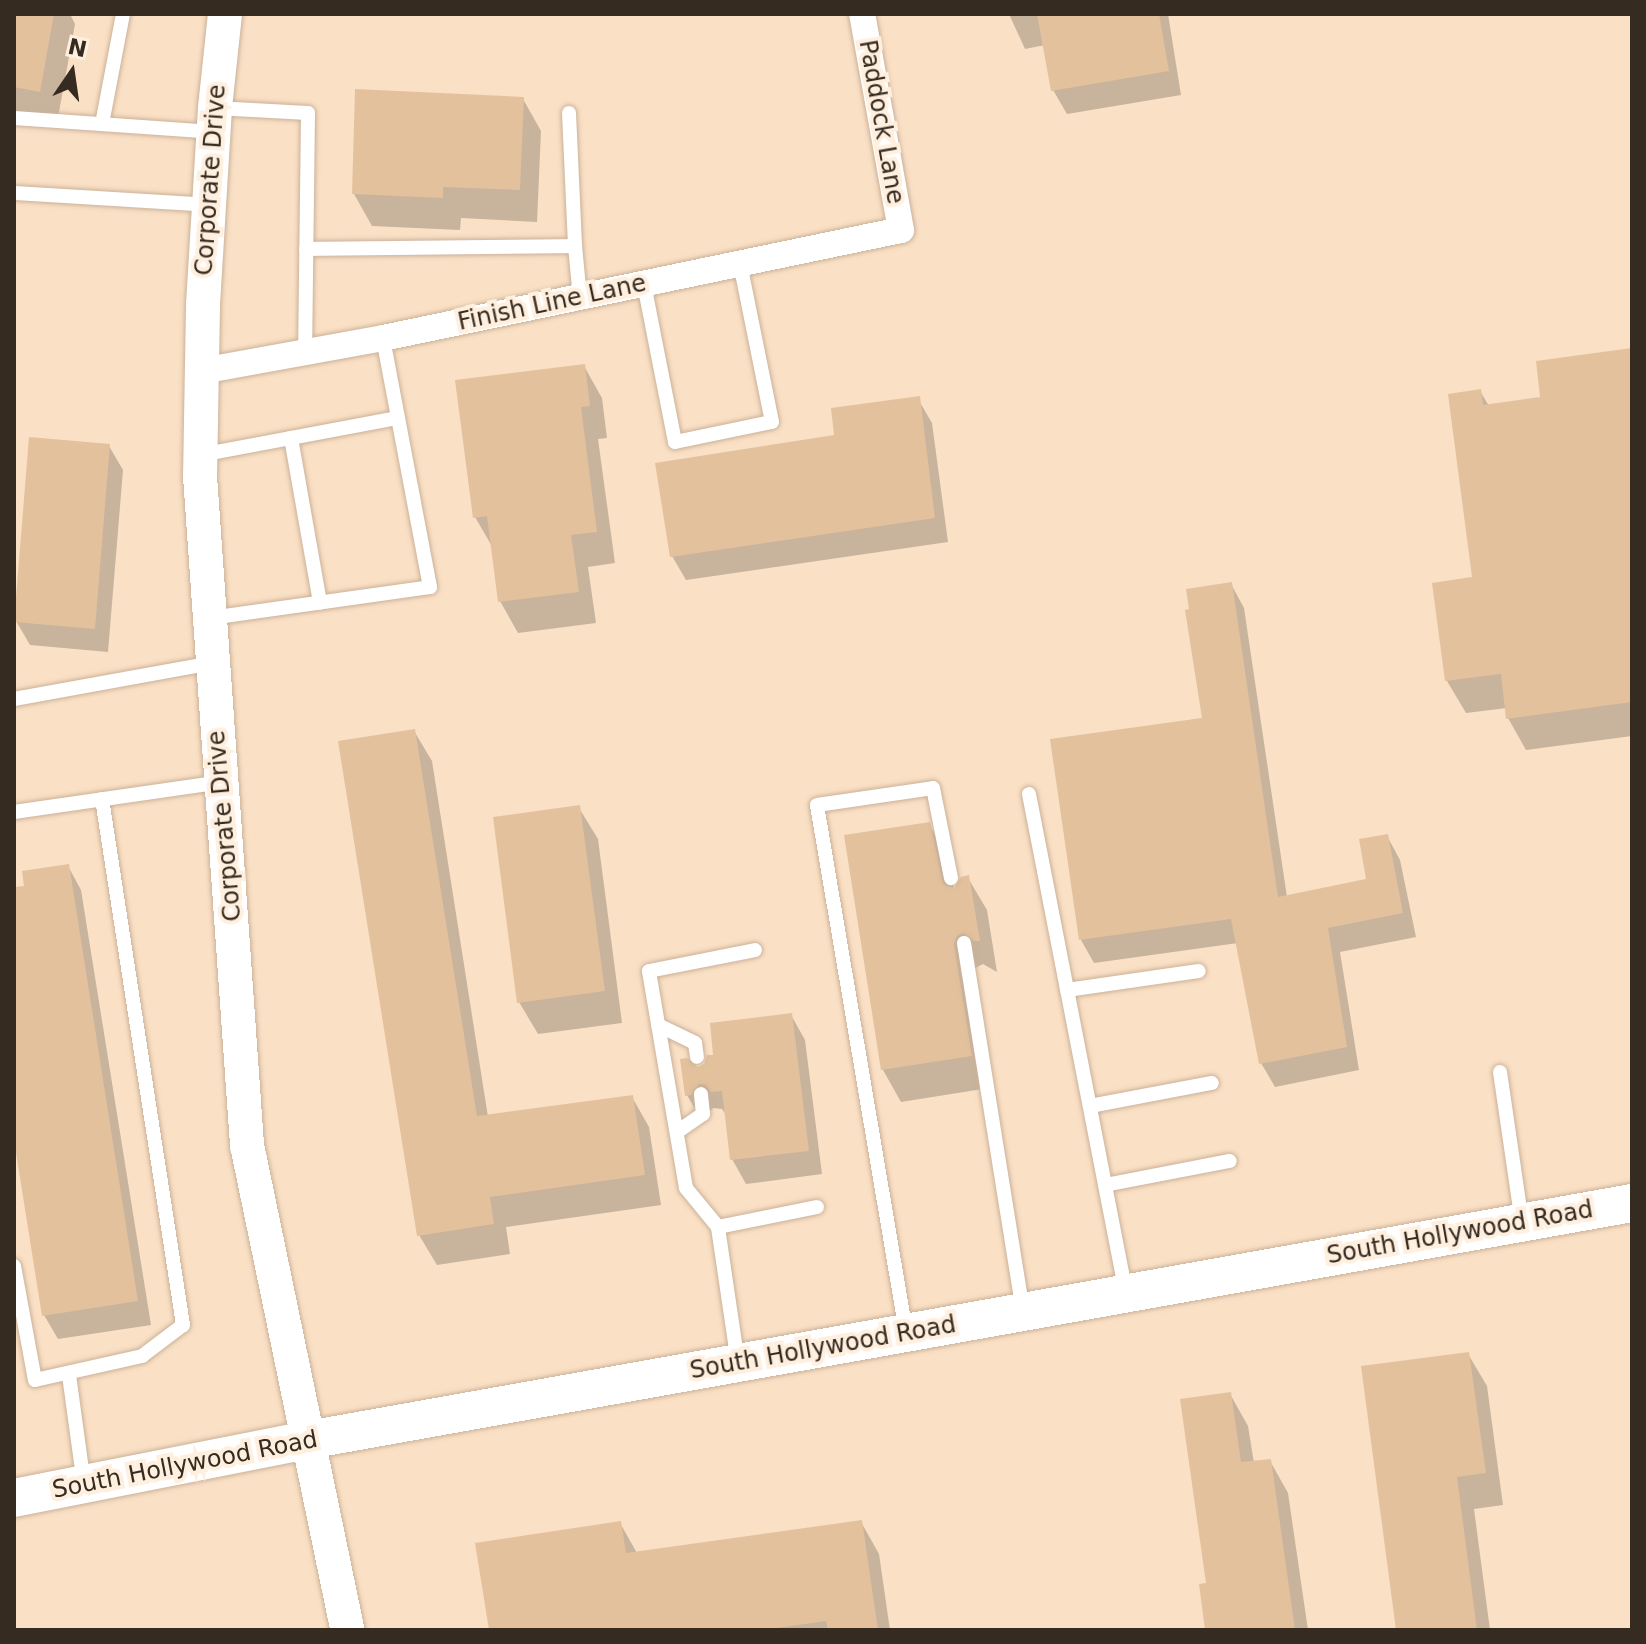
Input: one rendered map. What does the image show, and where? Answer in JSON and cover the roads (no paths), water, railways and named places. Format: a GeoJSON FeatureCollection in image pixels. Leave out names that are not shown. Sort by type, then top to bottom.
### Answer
{"type":"FeatureCollection","features":[{"type":"Feature","properties":{"kind":"main road","name":"South Hollywood Road"},"geometry":{"type":"LineString","coordinates":[[14,1498],[308,1440],[1632,1203]]}},
{"type":"Feature","properties":{"kind":"street","name":"Corporate Drive"},"geometry":{"type":"LineString","coordinates":[[225,14],[209,205],[200,455],[247,1145],[347,1630]]}},
{"type":"Feature","properties":{"kind":"street","name":"Paddock Lane"},"geometry":{"type":"LineString","coordinates":[[862,14],[901,230]]}},
{"type":"Feature","properties":{"kind":"street","name":"Finish Line Lane"},"geometry":{"type":"LineString","coordinates":[[202,371],[383,338],[901,230]]}},
{"type":"Feature","properties":{"kind":"lane"},"geometry":{"type":"LineString","coordinates":[[102,124],[123,14]]}},
{"type":"Feature","properties":{"kind":"lane"},"geometry":{"type":"LineString","coordinates":[[14,118],[102,124],[308,113],[305,350]]}},
{"type":"Feature","properties":{"kind":"lane"},"geometry":{"type":"LineString","coordinates":[[569,113],[580,298]]}},
{"type":"Feature","properties":{"kind":"lane"},"geometry":{"type":"LineString","coordinates":[[14,193],[209,205]]}},
{"type":"Feature","properties":{"kind":"lane"},"geometry":{"type":"LineString","coordinates":[[306,249],[575,246]]}},
{"type":"Feature","properties":{"kind":"lane"},"geometry":{"type":"LineString","coordinates":[[644,284],[675,442],[758,425],[772,422],[740,264]]}},
{"type":"Feature","properties":{"kind":"lane"},"geometry":{"type":"LineString","coordinates":[[209,618],[430,587],[383,338]]}},
{"type":"Feature","properties":{"kind":"lane"},"geometry":{"type":"LineString","coordinates":[[200,455],[398,418]]}},
{"type":"Feature","properties":{"kind":"lane"},"geometry":{"type":"LineString","coordinates":[[291,438],[320,602]]}},
{"type":"Feature","properties":{"kind":"lane"},"geometry":{"type":"LineString","coordinates":[[14,699],[212,663]]}},
{"type":"Feature","properties":{"kind":"lane"},"geometry":{"type":"LineString","coordinates":[[14,812],[222,782]]}},
{"type":"Feature","properties":{"kind":"lane"},"geometry":{"type":"LineString","coordinates":[[906,1333],[817,805],[933,788],[951,878]]}},
{"type":"Feature","properties":{"kind":"lane"},"geometry":{"type":"LineString","coordinates":[[1029,794],[1127,1293]]}},
{"type":"Feature","properties":{"kind":"lane"},"geometry":{"type":"LineString","coordinates":[[14,1266],[35,1380],[69,1375],[142,1356],[183,1325],[102,799]]}},
{"type":"Feature","properties":{"kind":"lane"},"geometry":{"type":"LineString","coordinates":[[964,943],[1023,1312]]}},
{"type":"Feature","properties":{"kind":"lane"},"geometry":{"type":"LineString","coordinates":[[738,1363],[718,1227],[686,1188],[649,971],[755,950]]}},
{"type":"Feature","properties":{"kind":"lane"},"geometry":{"type":"LineString","coordinates":[[1067,990],[1199,971]]}},
{"type":"Feature","properties":{"kind":"lane"},"geometry":{"type":"LineString","coordinates":[[658,1025],[695,1043],[697,1057]]}},
{"type":"Feature","properties":{"kind":"lane"},"geometry":{"type":"LineString","coordinates":[[1500,1072],[1522,1222]]}},
{"type":"Feature","properties":{"kind":"lane"},"geometry":{"type":"LineString","coordinates":[[1090,1106],[1212,1083]]}},
{"type":"Feature","properties":{"kind":"lane"},"geometry":{"type":"LineString","coordinates":[[677,1132],[703,1114],[701,1094]]}},
{"type":"Feature","properties":{"kind":"lane"},"geometry":{"type":"LineString","coordinates":[[1105,1185],[1230,1161]]}},
{"type":"Feature","properties":{"kind":"lane"},"geometry":{"type":"LineString","coordinates":[[718,1227],[817,1207]]}},
{"type":"Feature","properties":{"kind":"lane"},"geometry":{"type":"LineString","coordinates":[[69,1375],[85,1484]]}}]}
